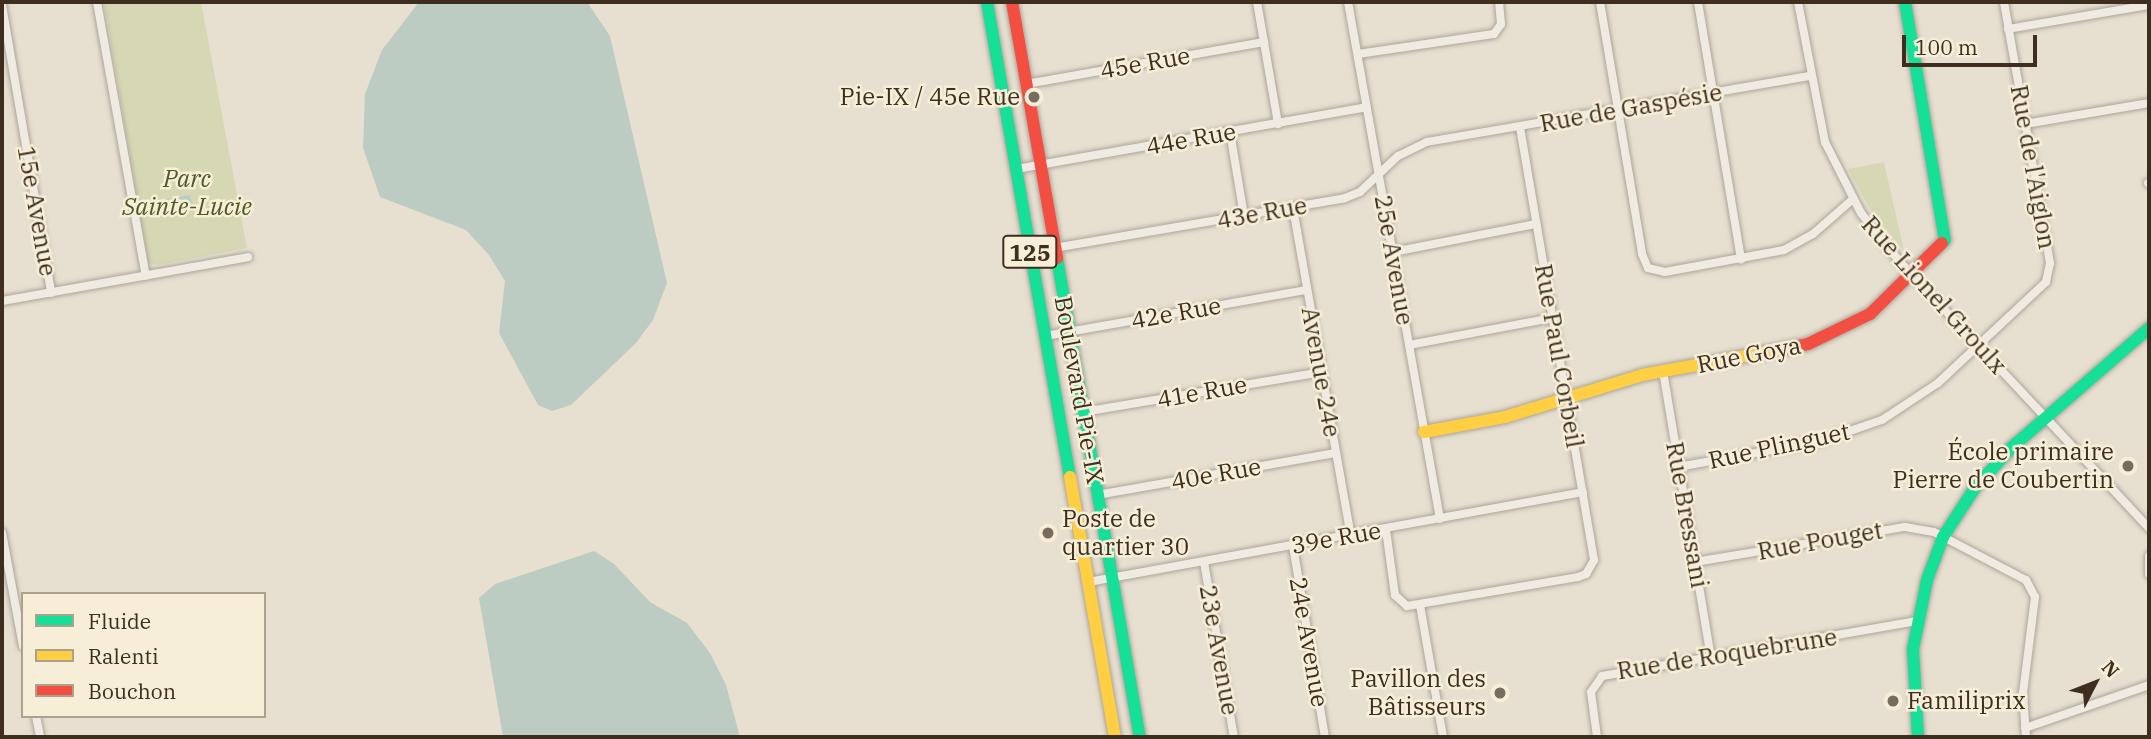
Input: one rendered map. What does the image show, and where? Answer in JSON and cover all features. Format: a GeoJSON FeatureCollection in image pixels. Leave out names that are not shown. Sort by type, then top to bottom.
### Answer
{"type":"FeatureCollection","features":[{"type":"Feature","properties":{"kind":"main road","name":"Boulevard Pie-IX"},"geometry":{"type":"LineString","coordinates":[[987,2],[1115,737]]}},
{"type":"Feature","properties":{"kind":"main road","name":"Boulevard Pie-IX"},"geometry":{"type":"LineString","coordinates":[[1012,2],[1140,737]]}},
{"type":"Feature","properties":{"kind":"main road","name":"Rue Goya"},"geometry":{"type":"LineString","coordinates":[[1567,398],[1663,371],[1785,349],[1830,336],[1870,314],[1942,246],[1946,236],[1905,2]]}},
{"type":"Feature","properties":{"kind":"main road"},"geometry":{"type":"LineString","coordinates":[[1918,737],[1912,678],[1917,621],[1943,537],[1988,472],[2045,416],[2149,327]]}},
{"type":"Feature","properties":{"kind":"main road"},"geometry":{"type":"LineString","coordinates":[[1424,432],[1504,417],[1567,398]]}},
{"type":"Feature","properties":{"kind":"street"},"geometry":{"type":"LineString","coordinates":[[97,2],[146,276]]}},
{"type":"Feature","properties":{"kind":"street"},"geometry":{"type":"LineString","coordinates":[[1257,2],[1278,124]]}},
{"type":"Feature","properties":{"kind":"street","name":"25e Avenue"},"geometry":{"type":"LineString","coordinates":[[1348,2],[1440,519]]}},
{"type":"Feature","properties":{"kind":"street"},"geometry":{"type":"LineString","coordinates":[[1358,54],[1473,39],[1499,31],[1499,2]]}},
{"type":"Feature","properties":{"kind":"street"},"geometry":{"type":"LineString","coordinates":[[1600,2],[1642,254],[1648,268],[1665,272],[1741,259],[1799,244],[1852,200]]}},
{"type":"Feature","properties":{"kind":"street"},"geometry":{"type":"LineString","coordinates":[[1698,2],[1741,259]]}},
{"type":"Feature","properties":{"kind":"street","name":"Rue Lionel Groulx"},"geometry":{"type":"LineString","coordinates":[[1798,2],[1825,142],[1852,200],[1911,274],[2149,528]]}},
{"type":"Feature","properties":{"kind":"street","name":"Rue de l'Aiglon"},"geometry":{"type":"LineString","coordinates":[[1978,345],[2049,276],[2004,2]]}},
{"type":"Feature","properties":{"kind":"street","name":"15e Avenue"},"geometry":{"type":"LineString","coordinates":[[2,5],[51,293]]}},
{"type":"Feature","properties":{"kind":"street"},"geometry":{"type":"LineString","coordinates":[[2008,29],[2149,5]]}},
{"type":"Feature","properties":{"kind":"street","name":"45e Rue"},"geometry":{"type":"LineString","coordinates":[[1026,84],[1264,42]]}},
{"type":"Feature","properties":{"kind":"street","name":"Rue de Gaspésie"},"geometry":{"type":"LineString","coordinates":[[1452,139],[1811,76]]}},
{"type":"Feature","properties":{"kind":"street"},"geometry":{"type":"LineString","coordinates":[[2025,124],[2149,103]]}},
{"type":"Feature","properties":{"kind":"street","name":"44e Rue"},"geometry":{"type":"LineString","coordinates":[[1016,169],[1367,107]]}},
{"type":"Feature","properties":{"kind":"street","name":"Rue Paul Corbeil"},"geometry":{"type":"LineString","coordinates":[[1420,605],[1578,577],[1586,574],[1594,560],[1520,127]]}},
{"type":"Feature","properties":{"kind":"street"},"geometry":{"type":"LineString","coordinates":[[1230,132],[1244,216]]}},
{"type":"Feature","properties":{"kind":"street","name":"43e Rue"},"geometry":{"type":"LineString","coordinates":[[1054,248],[1293,208],[1353,195],[1418,145],[1452,139]]}},
{"type":"Feature","properties":{"kind":"street","name":"Avenue 24e"},"geometry":{"type":"LineString","coordinates":[[1293,208],[1350,537]]}},
{"type":"Feature","properties":{"kind":"street"},"geometry":{"type":"LineString","coordinates":[[1393,252],[1536,224]]}},
{"type":"Feature","properties":{"kind":"street"},"geometry":{"type":"LineString","coordinates":[[2,301],[248,257]]}},
{"type":"Feature","properties":{"kind":"street","name":"42e Rue"},"geometry":{"type":"LineString","coordinates":[[1045,336],[1307,290]]}},
{"type":"Feature","properties":{"kind":"street"},"geometry":{"type":"LineString","coordinates":[[1409,345],[1552,318]]}},
{"type":"Feature","properties":{"kind":"street","name":"Rue Plinguet"},"geometry":{"type":"LineString","coordinates":[[1678,467],[1821,442],[1861,429],[1920,396],[1978,345]]}},
{"type":"Feature","properties":{"kind":"street","name":"Rue Bressani"},"geometry":{"type":"LineString","coordinates":[[1663,371],[1711,659]]}},
{"type":"Feature","properties":{"kind":"street","name":"41e Rue"},"geometry":{"type":"LineString","coordinates":[[1083,412],[1321,372]]}},
{"type":"Feature","properties":{"kind":"street","name":"40e Rue"},"geometry":{"type":"LineString","coordinates":[[1097,495],[1335,453]]}},
{"type":"Feature","properties":{"kind":"street","name":"39e Rue"},"geometry":{"type":"LineString","coordinates":[[1087,582],[1350,537],[1583,492]]}},
{"type":"Feature","properties":{"kind":"street","name":"Rue Pouget"},"geometry":{"type":"LineString","coordinates":[[1695,562],[1905,527],[1943,537],[2033,587],[2023,693],[2025,728]]}},
{"type":"Feature","properties":{"kind":"street"},"geometry":{"type":"LineString","coordinates":[[1385,530],[1395,595],[1402,605],[1420,605],[1443,737]]}},
{"type":"Feature","properties":{"kind":"street"},"geometry":{"type":"LineString","coordinates":[[2,533],[21,635]]}},
{"type":"Feature","properties":{"kind":"street","name":"24e Avenue"},"geometry":{"type":"LineString","coordinates":[[1293,546],[1325,737]]}},
{"type":"Feature","properties":{"kind":"street"},"geometry":{"type":"LineString","coordinates":[[2149,556],[2149,574]]}},
{"type":"Feature","properties":{"kind":"street","name":"23e Avenue"},"geometry":{"type":"LineString","coordinates":[[1204,562],[1234,737]]}},
{"type":"Feature","properties":{"kind":"street","name":"Rue de Roquebrune"},"geometry":{"type":"LineString","coordinates":[[1597,737],[1591,692],[1602,676],[1917,621]]}},
{"type":"Feature","properties":{"kind":"street"},"geometry":{"type":"LineString","coordinates":[[2026,737],[2025,728],[2149,685]]}},
{"type":"Feature","properties":{"kind":"street"},"geometry":{"type":"LineString","coordinates":[[36,718],[40,737]]}},
{"type":"Feature","properties":{"kind":"green space","name":"Parc Sainte-Lucie"},"geometry":{"type":"Polygon","coordinates":[[[104,2],[201,2],[247,248],[158,265],[148,263],[104,2]]]}},
{"type":"Feature","properties":{"kind":"green space"},"geometry":{"type":"Polygon","coordinates":[[[1884,162],[1904,251],[1873,214],[1848,169],[1884,162]]]}},
{"type":"Feature","properties":{"kind":"shaded area"},"geometry":{"type":"Polygon","coordinates":[[[419,2],[587,2],[610,36],[667,283],[653,320],[636,343],[571,405],[552,411],[538,405],[499,333],[505,281],[489,255],[466,230],[380,197],[363,148],[365,94],[382,50],[419,2]]]}},
{"type":"Feature","properties":{"kind":"shaded area"},"geometry":{"type":"Polygon","coordinates":[[[190,195],[193,212],[159,218],[157,201],[190,195]]]}},
{"type":"Feature","properties":{"kind":"shaded area"},"geometry":{"type":"Polygon","coordinates":[[[594,551],[614,564],[650,602],[687,623],[710,653],[726,685],[740,737],[503,737],[479,598],[495,584],[594,551]]]}},
{"type":"Feature","properties":{"kind":"traffic: fast"},"geometry":{"type":"LineString","coordinates":[[987,2],[1070,477]]}},
{"type":"Feature","properties":{"kind":"traffic: fast"},"geometry":{"type":"LineString","coordinates":[[1905,2],[1945,240],[1942,243]]}},
{"type":"Feature","properties":{"kind":"traffic: fast"},"geometry":{"type":"LineString","coordinates":[[1057,258],[1140,737]]}},
{"type":"Feature","properties":{"kind":"traffic: fast"},"geometry":{"type":"LineString","coordinates":[[1918,737],[1913,649],[1927,580],[1943,537],[1974,489],[2011,448],[2149,328]]}},
{"type":"Feature","properties":{"kind":"traffic: slow"},"geometry":{"type":"LineString","coordinates":[[1424,432],[1505,417],[1642,375],[1783,349]]}},
{"type":"Feature","properties":{"kind":"traffic: slow"},"geometry":{"type":"LineString","coordinates":[[1070,477],[1115,737]]}},
{"type":"Feature","properties":{"kind":"traffic: jam"},"geometry":{"type":"LineString","coordinates":[[1012,2],[1057,258]]}},
{"type":"Feature","properties":{"kind":"traffic: jam"},"geometry":{"type":"LineString","coordinates":[[1783,349],[1808,344],[1870,314],[1942,243]]}},
{"type":"Feature","properties":{"kind":"place","name":"Pie-IX / 45e Rue"},"geometry":{"type":"Point","coordinates":[1034,97]}},
{"type":"Feature","properties":{"kind":"place","name":"École primaire Pierre de Coubertin"},"geometry":{"type":"Point","coordinates":[2128,466]}},
{"type":"Feature","properties":{"kind":"place","name":"Poste de quartier 30"},"geometry":{"type":"Point","coordinates":[1048,533]}},
{"type":"Feature","properties":{"kind":"place","name":"Pavillon des Bâtisseurs"},"geometry":{"type":"Point","coordinates":[1500,693]}},
{"type":"Feature","properties":{"kind":"place","name":"Familiprix"},"geometry":{"type":"Point","coordinates":[1893,701]}}]}
